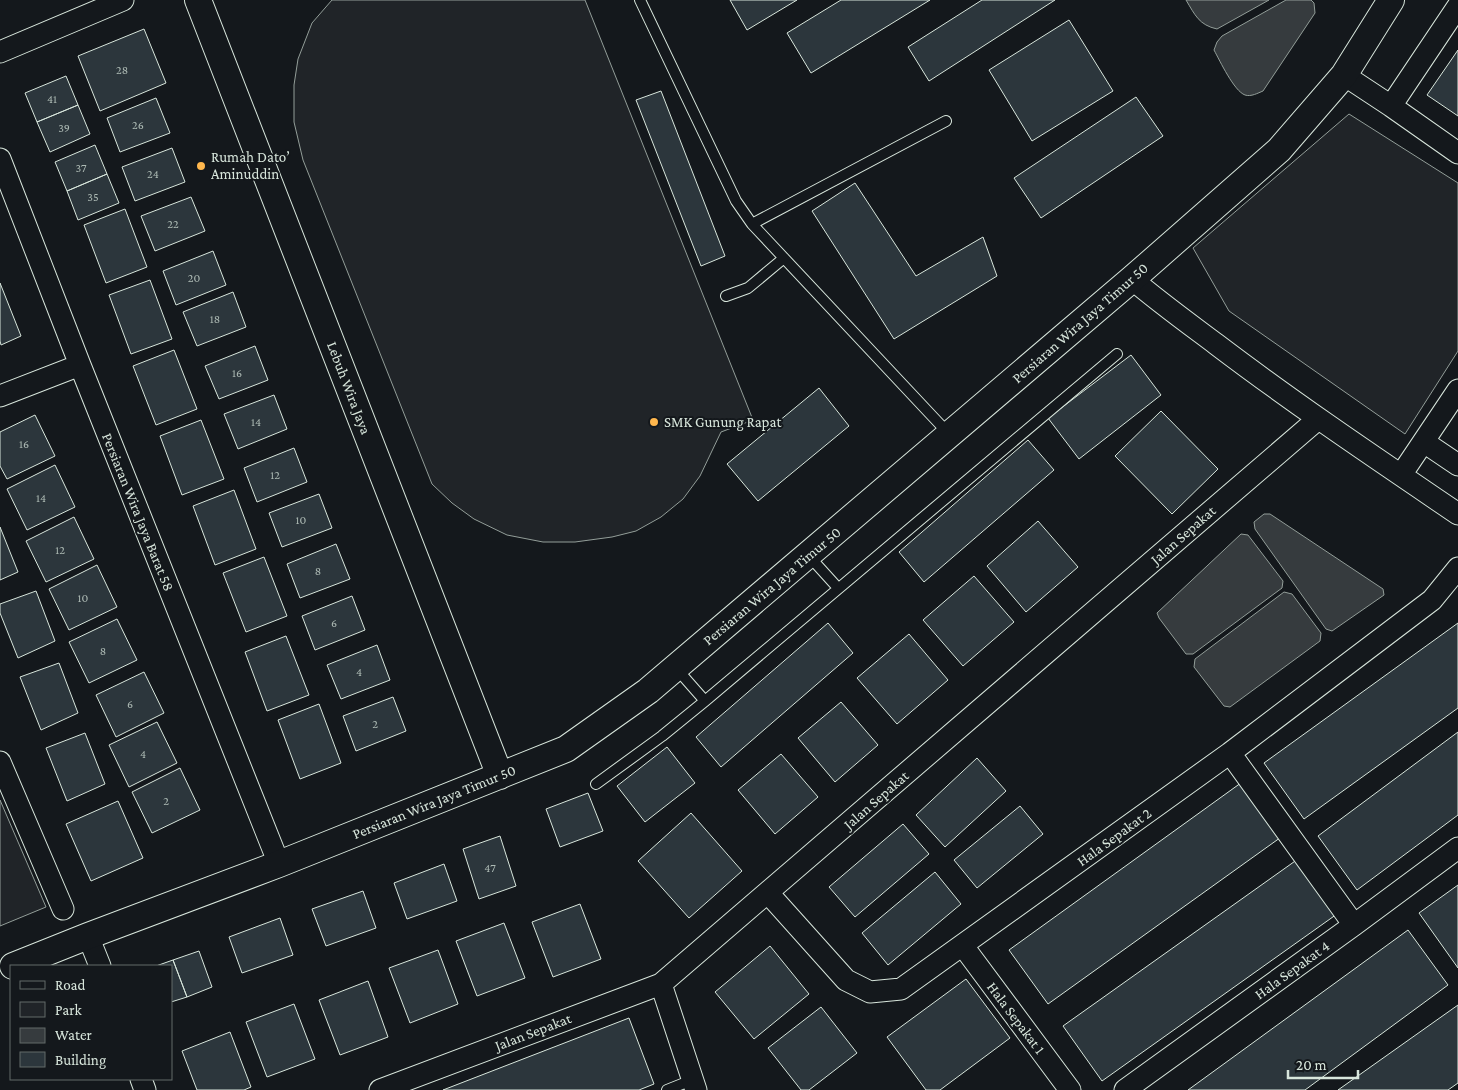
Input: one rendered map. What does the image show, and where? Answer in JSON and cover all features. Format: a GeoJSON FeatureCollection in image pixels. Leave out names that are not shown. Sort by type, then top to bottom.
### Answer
{"type":"FeatureCollection","features":[{"type":"Feature","properties":{"kind":"street"},"geometry":{"type":"LineString","coordinates":[[0,52],[123,0]]}},
{"type":"Feature","properties":{"kind":"street","name":"Lebuh Wira Jaya"},"geometry":{"type":"LineString","coordinates":[[198,0],[500,776]]}},
{"type":"Feature","properties":{"kind":"street","name":"Persiaran Wira Jaya Timur 50"},"geometry":{"type":"LineString","coordinates":[[17,965],[279,864],[566,749],[648,691],[1132,279],[1279,150],[1344,75],[1391,0]]}},
{"type":"Feature","properties":{"kind":"street"},"geometry":{"type":"LineString","coordinates":[[1391,106],[1458,6]]}},
{"type":"Feature","properties":{"kind":"street"},"geometry":{"type":"LineString","coordinates":[[1344,75],[1458,153]]}},
{"type":"Feature","properties":{"kind":"street","name":"Persiaran Wira Jaya Barat 58"},"geometry":{"type":"LineString","coordinates":[[1,164],[279,864]]}},
{"type":"Feature","properties":{"kind":"street"},"geometry":{"type":"LineString","coordinates":[[1132,279],[1231,356],[1318,419],[1458,514]]}},
{"type":"Feature","properties":{"kind":"street"},"geometry":{"type":"LineString","coordinates":[[0,396],[80,365]]}},
{"type":"Feature","properties":{"kind":"street"},"geometry":{"type":"LineString","coordinates":[[1401,475],[1458,390]]}},
{"type":"Feature","properties":{"kind":"street","name":"Jalan Sepakat"},"geometry":{"type":"LineString","coordinates":[[380,1090],[661,984],[1318,419]]}},
{"type":"Feature","properties":{"kind":"street"},"geometry":{"type":"LineString","coordinates":[[1424,442],[1458,464]]}},
{"type":"Feature","properties":{"kind":"street","name":"Hala Sepakat 2"},"geometry":{"type":"LineString","coordinates":[[768,893],[846,980],[870,992],[901,990],[1230,753],[1432,600],[1458,568]]}},
{"type":"Feature","properties":{"kind":"street"},"geometry":{"type":"LineString","coordinates":[[1230,753],[1354,925]]}},
{"type":"Feature","properties":{"kind":"street"},"geometry":{"type":"LineString","coordinates":[[0,762],[63,909]]}},
{"type":"Feature","properties":{"kind":"street","name":"Hala Sepakat 4"},"geometry":{"type":"LineString","coordinates":[[1125,1090],[1458,848]]}},
{"type":"Feature","properties":{"kind":"street"},"geometry":{"type":"LineString","coordinates":[[88,936],[100,965]]}},
{"type":"Feature","properties":{"kind":"street","name":"Hala Sepakat 1"},"geometry":{"type":"LineString","coordinates":[[962,946],[1070,1090]]}},
{"type":"Feature","properties":{"kind":"street"},"geometry":{"type":"LineString","coordinates":[[661,984],[694,1085]]}},
{"type":"Feature","properties":{"kind":"lane"},"geometry":{"type":"LineString","coordinates":[[640,0],[736,201],[752,224],[950,435]]}},
{"type":"Feature","properties":{"kind":"lane"},"geometry":{"type":"LineString","coordinates":[[752,224],[946,121]]}},
{"type":"Feature","properties":{"kind":"lane"},"geometry":{"type":"LineString","coordinates":[[726,296],[748,288],[784,258]]}},
{"type":"Feature","properties":{"kind":"lane"},"geometry":{"type":"LineString","coordinates":[[596,784],[662,736],[705,701],[1118,354]]}},
{"type":"Feature","properties":{"kind":"lane"},"geometry":{"type":"LineString","coordinates":[[808,555],[838,588]]}},
{"type":"Feature","properties":{"kind":"lane"},"geometry":{"type":"LineString","coordinates":[[675,668],[705,701]]}},
{"type":"Feature","properties":{"kind":"lane"},"geometry":{"type":"LineString","coordinates":[[667,1090],[694,1085]]}},
{"type":"Feature","properties":{"kind":"green space"},"geometry":{"type":"Polygon","coordinates":[[[332,0],[585,0],[753,420],[721,432],[700,476],[683,499],[661,517],[636,531],[612,537],[575,542],[543,542],[507,535],[474,519],[452,503],[432,484],[303,160],[294,122],[294,85],[298,59],[312,23],[332,0]]]}},
{"type":"Feature","properties":{"kind":"green space"},"geometry":{"type":"Polygon","coordinates":[[[1349,114],[1458,183],[1458,351],[1405,434],[1229,311],[1193,248],[1349,114]]]}},
{"type":"Feature","properties":{"kind":"green space"},"geometry":{"type":"Polygon","coordinates":[[[0,800],[46,907],[0,926],[0,800]]]}},
{"type":"Feature","properties":{"kind":"water"},"geometry":{"type":"Polygon","coordinates":[[[1186,0],[1269,0],[1217,29],[1202,22],[1195,15],[1186,0]]]}},
{"type":"Feature","properties":{"kind":"water"},"geometry":{"type":"Polygon","coordinates":[[[1286,0],[1311,0],[1314,3],[1315,13],[1263,91],[1252,95],[1245,95],[1236,88],[1214,50],[1217,42],[1222,36],[1286,0]]]}},
{"type":"Feature","properties":{"kind":"water"},"geometry":{"type":"Polygon","coordinates":[[[1264,514],[1270,514],[1383,589],[1384,595],[1332,631],[1326,629],[1255,529],[1254,522],[1264,514]]]}},
{"type":"Feature","properties":{"kind":"water"},"geometry":{"type":"Polygon","coordinates":[[[1241,534],[1248,535],[1283,581],[1282,588],[1193,654],[1186,654],[1157,613],[1241,534]]]}},
{"type":"Feature","properties":{"kind":"water"},"geometry":{"type":"Polygon","coordinates":[[[1284,592],[1292,594],[1321,633],[1320,641],[1230,707],[1224,706],[1194,667],[1195,659],[1284,592]]]}},
{"type":"Feature","properties":{"kind":"building"},"geometry":{"type":"Polygon","coordinates":[[[730,0],[797,0],[747,30],[730,0]]]}},
{"type":"Feature","properties":{"kind":"building"},"geometry":{"type":"Polygon","coordinates":[[[841,0],[930,0],[811,73],[787,33],[841,0]]]}},
{"type":"Feature","properties":{"kind":"building"},"geometry":{"type":"Polygon","coordinates":[[[982,0],[1055,0],[929,81],[908,47],[982,0]]]}},
{"type":"Feature","properties":{"kind":"building"},"geometry":{"type":"Polygon","coordinates":[[[1069,20],[1113,91],[1032,141],[989,70],[1069,20]]]}},
{"type":"Feature","properties":{"kind":"building"},"geometry":{"type":"Polygon","coordinates":[[[144,29],[166,83],[100,111],[78,56],[144,29]]]}},
{"type":"Feature","properties":{"kind":"building"},"geometry":{"type":"Polygon","coordinates":[[[1458,50],[1458,116],[1427,95],[1458,50]]]}},
{"type":"Feature","properties":{"kind":"building"},"geometry":{"type":"Polygon","coordinates":[[[66,76],[78,105],[37,122],[25,93],[66,76]]]}},
{"type":"Feature","properties":{"kind":"building"},"geometry":{"type":"Polygon","coordinates":[[[661,91],[725,256],[701,266],[636,100],[661,91]]]}},
{"type":"Feature","properties":{"kind":"building"},"geometry":{"type":"Polygon","coordinates":[[[1136,97],[1163,136],[1041,218],[1014,178],[1136,97]]]}},
{"type":"Feature","properties":{"kind":"building"},"geometry":{"type":"Polygon","coordinates":[[[156,98],[170,133],[120,152],[107,118],[156,98]]]}},
{"type":"Feature","properties":{"kind":"building"},"geometry":{"type":"Polygon","coordinates":[[[78,105],[90,134],[50,152],[37,122],[78,105]]]}},
{"type":"Feature","properties":{"kind":"building"},"geometry":{"type":"Polygon","coordinates":[[[95,145],[107,174],[67,191],[55,162],[95,145]]]}},
{"type":"Feature","properties":{"kind":"building"},"geometry":{"type":"Polygon","coordinates":[[[172,148],[185,182],[135,201],[122,167],[172,148]]]}},
{"type":"Feature","properties":{"kind":"building"},"geometry":{"type":"Polygon","coordinates":[[[107,174],[119,203],[78,220],[67,191],[107,174]]]}},
{"type":"Feature","properties":{"kind":"building"},"geometry":{"type":"Polygon","coordinates":[[[855,183],[916,276],[983,237],[997,276],[894,339],[812,211],[855,183]]]}},
{"type":"Feature","properties":{"kind":"building"},"geometry":{"type":"Polygon","coordinates":[[[191,197],[205,231],[155,251],[141,216],[191,197]]]}},
{"type":"Feature","properties":{"kind":"building"},"geometry":{"type":"Polygon","coordinates":[[[125,209],[147,267],[106,283],[84,225],[125,209]]]}},
{"type":"Feature","properties":{"kind":"building"},"geometry":{"type":"Polygon","coordinates":[[[213,251],[226,285],[176,305],[163,271],[213,251]]]}},
{"type":"Feature","properties":{"kind":"building"},"geometry":{"type":"Polygon","coordinates":[[[150,280],[172,339],[131,354],[109,295],[150,280]]]}},
{"type":"Feature","properties":{"kind":"building"},"geometry":{"type":"Polygon","coordinates":[[[0,283],[21,336],[1,345],[0,341],[0,283]]]}},
{"type":"Feature","properties":{"kind":"building"},"geometry":{"type":"Polygon","coordinates":[[[233,292],[246,327],[197,346],[183,312],[233,292]]]}},
{"type":"Feature","properties":{"kind":"building"},"geometry":{"type":"Polygon","coordinates":[[[255,346],[268,380],[219,399],[205,366],[255,346]]]}},
{"type":"Feature","properties":{"kind":"building"},"geometry":{"type":"Polygon","coordinates":[[[174,350],[197,409],[156,425],[133,366],[174,350]]]}},
{"type":"Feature","properties":{"kind":"building"},"geometry":{"type":"Polygon","coordinates":[[[1131,355],[1161,395],[1079,459],[1048,418],[1131,355]]]}},
{"type":"Feature","properties":{"kind":"building"},"geometry":{"type":"Polygon","coordinates":[[[819,388],[849,426],[758,501],[727,464],[819,388]]]}},
{"type":"Feature","properties":{"kind":"building"},"geometry":{"type":"Polygon","coordinates":[[[274,395],[287,429],[238,449],[224,414],[274,395]]]}},
{"type":"Feature","properties":{"kind":"building"},"geometry":{"type":"Polygon","coordinates":[[[1161,411],[1218,469],[1172,514],[1115,456],[1161,411]]]}},
{"type":"Feature","properties":{"kind":"building"},"geometry":{"type":"Polygon","coordinates":[[[35,415],[55,456],[7,479],[0,466],[0,432],[35,415]]]}},
{"type":"Feature","properties":{"kind":"building"},"geometry":{"type":"Polygon","coordinates":[[[201,420],[224,479],[182,495],[160,436],[201,420]]]}},
{"type":"Feature","properties":{"kind":"building"},"geometry":{"type":"Polygon","coordinates":[[[1028,440],[1054,470],[924,582],[899,552],[1028,440]]]}},
{"type":"Feature","properties":{"kind":"building"},"geometry":{"type":"Polygon","coordinates":[[[294,448],[307,482],[257,502],[244,468],[294,448]]]}},
{"type":"Feature","properties":{"kind":"building"},"geometry":{"type":"Polygon","coordinates":[[[55,465],[75,507],[27,530],[7,489],[55,465]]]}},
{"type":"Feature","properties":{"kind":"building"},"geometry":{"type":"Polygon","coordinates":[[[234,490],[256,549],[215,565],[193,506],[234,490]]]}},
{"type":"Feature","properties":{"kind":"building"},"geometry":{"type":"Polygon","coordinates":[[[319,494],[332,528],[282,547],[269,513],[319,494]]]}},
{"type":"Feature","properties":{"kind":"building"},"geometry":{"type":"Polygon","coordinates":[[[74,517],[94,559],[46,582],[26,541],[74,517]]]}},
{"type":"Feature","properties":{"kind":"building"},"geometry":{"type":"Polygon","coordinates":[[[1038,521],[1078,567],[1026,612],[987,566],[1038,521]]]}},
{"type":"Feature","properties":{"kind":"building"},"geometry":{"type":"Polygon","coordinates":[[[0,527],[18,572],[0,580],[0,527]]]}},
{"type":"Feature","properties":{"kind":"building"},"geometry":{"type":"Polygon","coordinates":[[[336,544],[350,579],[300,598],[287,564],[336,544]]]}},
{"type":"Feature","properties":{"kind":"building"},"geometry":{"type":"Polygon","coordinates":[[[264,557],[287,616],[246,632],[223,573],[264,557]]]}},
{"type":"Feature","properties":{"kind":"building"},"geometry":{"type":"Polygon","coordinates":[[[97,565],[117,607],[69,630],[49,589],[97,565]]]}},
{"type":"Feature","properties":{"kind":"building"},"geometry":{"type":"Polygon","coordinates":[[[974,576],[1014,622],[963,666],[923,620],[974,576]]]}},
{"type":"Feature","properties":{"kind":"building"},"geometry":{"type":"Polygon","coordinates":[[[36,591],[55,641],[18,658],[0,613],[0,604],[36,591]]]}},
{"type":"Feature","properties":{"kind":"building"},"geometry":{"type":"Polygon","coordinates":[[[352,596],[365,630],[315,650],[302,616],[352,596]]]}},
{"type":"Feature","properties":{"kind":"building"},"geometry":{"type":"Polygon","coordinates":[[[117,619],[137,660],[89,683],[69,642],[117,619]]]}},
{"type":"Feature","properties":{"kind":"building"},"geometry":{"type":"Polygon","coordinates":[[[828,623],[853,653],[721,767],[696,737],[828,623]]]}},
{"type":"Feature","properties":{"kind":"building"},"geometry":{"type":"Polygon","coordinates":[[[1458,623],[1458,708],[1304,819],[1264,763],[1458,623]]]}},
{"type":"Feature","properties":{"kind":"building"},"geometry":{"type":"Polygon","coordinates":[[[909,634],[948,680],[897,724],[857,678],[909,634]]]}},
{"type":"Feature","properties":{"kind":"building"},"geometry":{"type":"Polygon","coordinates":[[[286,636],[309,695],[267,711],[245,652],[286,636]]]}},
{"type":"Feature","properties":{"kind":"building"},"geometry":{"type":"Polygon","coordinates":[[[377,645],[390,680],[341,699],[327,665],[377,645]]]}},
{"type":"Feature","properties":{"kind":"building"},"geometry":{"type":"Polygon","coordinates":[[[59,663],[78,713],[41,730],[20,677],[59,663]]]}},
{"type":"Feature","properties":{"kind":"building"},"geometry":{"type":"Polygon","coordinates":[[[144,672],[164,713],[116,737],[96,695],[144,672]]]}},
{"type":"Feature","properties":{"kind":"building"},"geometry":{"type":"Polygon","coordinates":[[[393,697],[406,731],[356,751],[343,716],[393,697]]]}},
{"type":"Feature","properties":{"kind":"building"},"geometry":{"type":"Polygon","coordinates":[[[841,702],[878,745],[835,782],[798,738],[841,702]]]}},
{"type":"Feature","properties":{"kind":"building"},"geometry":{"type":"Polygon","coordinates":[[[319,704],[341,763],[300,779],[278,720],[319,704]]]}},
{"type":"Feature","properties":{"kind":"building"},"geometry":{"type":"Polygon","coordinates":[[[157,722],[177,763],[129,787],[109,745],[157,722]]]}},
{"type":"Feature","properties":{"kind":"building"},"geometry":{"type":"Polygon","coordinates":[[[1458,732],[1458,815],[1357,890],[1318,836],[1458,732]]]}},
{"type":"Feature","properties":{"kind":"building"},"geometry":{"type":"Polygon","coordinates":[[[85,733],[105,784],[67,801],[46,748],[85,733]]]}},
{"type":"Feature","properties":{"kind":"building"},"geometry":{"type":"Polygon","coordinates":[[[667,747],[695,783],[645,822],[617,786],[667,747]]]}},
{"type":"Feature","properties":{"kind":"building"},"geometry":{"type":"Polygon","coordinates":[[[781,754],[818,797],[775,834],[738,790],[781,754]]]}},
{"type":"Feature","properties":{"kind":"building"},"geometry":{"type":"Polygon","coordinates":[[[977,758],[1006,791],[945,847],[916,815],[977,758]]]}},
{"type":"Feature","properties":{"kind":"building"},"geometry":{"type":"Polygon","coordinates":[[[180,768],[200,810],[152,833],[132,792],[180,768]]]}},
{"type":"Feature","properties":{"kind":"building"},"geometry":{"type":"Polygon","coordinates":[[[1245,780],[1284,835],[1048,1004],[1009,950],[1245,780]]]}},
{"type":"Feature","properties":{"kind":"building"},"geometry":{"type":"Polygon","coordinates":[[[588,793],[603,831],[560,847],[546,809],[588,793]]]}},
{"type":"Feature","properties":{"kind":"building"},"geometry":{"type":"Polygon","coordinates":[[[118,801],[143,858],[91,881],[66,824],[118,801]]]}},
{"type":"Feature","properties":{"kind":"building"},"geometry":{"type":"Polygon","coordinates":[[[1020,806],[1043,834],[977,888],[954,860],[1020,806]]]}},
{"type":"Feature","properties":{"kind":"building"},"geometry":{"type":"Polygon","coordinates":[[[691,813],[742,871],[689,918],[638,861],[691,813]]]}},
{"type":"Feature","properties":{"kind":"building"},"geometry":{"type":"Polygon","coordinates":[[[903,824],[929,854],[855,917],[829,887],[903,824]]]}},
{"type":"Feature","properties":{"kind":"building"},"geometry":{"type":"Polygon","coordinates":[[[500,836],[516,886],[479,899],[463,849],[500,836]]]}},
{"type":"Feature","properties":{"kind":"building"},"geometry":{"type":"Polygon","coordinates":[[[1298,859],[1337,914],[1102,1081],[1063,1026],[1298,859]]]}},
{"type":"Feature","properties":{"kind":"building"},"geometry":{"type":"Polygon","coordinates":[[[444,864],[457,901],[407,919],[394,883],[444,864]]]}},
{"type":"Feature","properties":{"kind":"building"},"geometry":{"type":"Polygon","coordinates":[[[935,872],[961,904],[888,965],[862,933],[935,872]]]}},
{"type":"Feature","properties":{"kind":"building"},"geometry":{"type":"Polygon","coordinates":[[[1458,885],[1458,968],[1419,913],[1458,885]]]}},
{"type":"Feature","properties":{"kind":"building"},"geometry":{"type":"Polygon","coordinates":[[[363,891],[376,928],[326,946],[312,909],[363,891]]]}},
{"type":"Feature","properties":{"kind":"building"},"geometry":{"type":"Polygon","coordinates":[[[580,904],[601,959],[553,977],[532,922],[580,904]]]}},
{"type":"Feature","properties":{"kind":"building"},"geometry":{"type":"Polygon","coordinates":[[[280,918],[293,955],[242,973],[229,937],[280,918]]]}},
{"type":"Feature","properties":{"kind":"building"},"geometry":{"type":"Polygon","coordinates":[[[504,923],[525,978],[477,996],[456,941],[504,923]]]}},
{"type":"Feature","properties":{"kind":"building"},"geometry":{"type":"Polygon","coordinates":[[[1408,930],[1448,985],[1305,1090],[1188,1090],[1408,930]]]}},
{"type":"Feature","properties":{"kind":"building"},"geometry":{"type":"Polygon","coordinates":[[[770,946],[809,994],[754,1039],[715,992],[770,946]]]}},
{"type":"Feature","properties":{"kind":"building"},"geometry":{"type":"Polygon","coordinates":[[[438,950],[458,1004],[410,1023],[389,968],[438,950]]]}},
{"type":"Feature","properties":{"kind":"building"},"geometry":{"type":"Polygon","coordinates":[[[199,951],[212,987],[187,997],[173,960],[199,951]]]}},
{"type":"Feature","properties":{"kind":"building"},"geometry":{"type":"Polygon","coordinates":[[[173,960],[187,997],[172,1002],[172,965],[159,965],[173,960]]]}},
{"type":"Feature","properties":{"kind":"building"},"geometry":{"type":"Polygon","coordinates":[[[966,979],[1010,1038],[940,1090],[926,1090],[887,1037],[966,979]]]}},
{"type":"Feature","properties":{"kind":"building"},"geometry":{"type":"Polygon","coordinates":[[[368,981],[388,1037],[340,1055],[319,1000],[368,981]]]}},
{"type":"Feature","properties":{"kind":"building"},"geometry":{"type":"Polygon","coordinates":[[[294,1004],[315,1059],[267,1077],[246,1022],[294,1004]]]}},
{"type":"Feature","properties":{"kind":"building"},"geometry":{"type":"Polygon","coordinates":[[[1458,1005],[1458,1083],[1448,1090],[1338,1090],[1458,1005]]]}},
{"type":"Feature","properties":{"kind":"building"},"geometry":{"type":"Polygon","coordinates":[[[821,1007],[857,1053],[809,1090],[801,1090],[768,1048],[821,1007]]]}},
{"type":"Feature","properties":{"kind":"building"},"geometry":{"type":"Polygon","coordinates":[[[629,1018],[654,1084],[639,1090],[443,1090],[629,1018]]]}},
{"type":"Feature","properties":{"kind":"building"},"geometry":{"type":"Polygon","coordinates":[[[230,1032],[251,1087],[244,1090],[197,1090],[182,1051],[230,1032]]]}},
{"type":"Feature","properties":{"kind":"place","name":"Rumah Dato’ Aminuddin"},"geometry":{"type":"Point","coordinates":[201,166]}},
{"type":"Feature","properties":{"kind":"place","name":"SMK Gunung Rapat"},"geometry":{"type":"Point","coordinates":[654,422]}}]}
